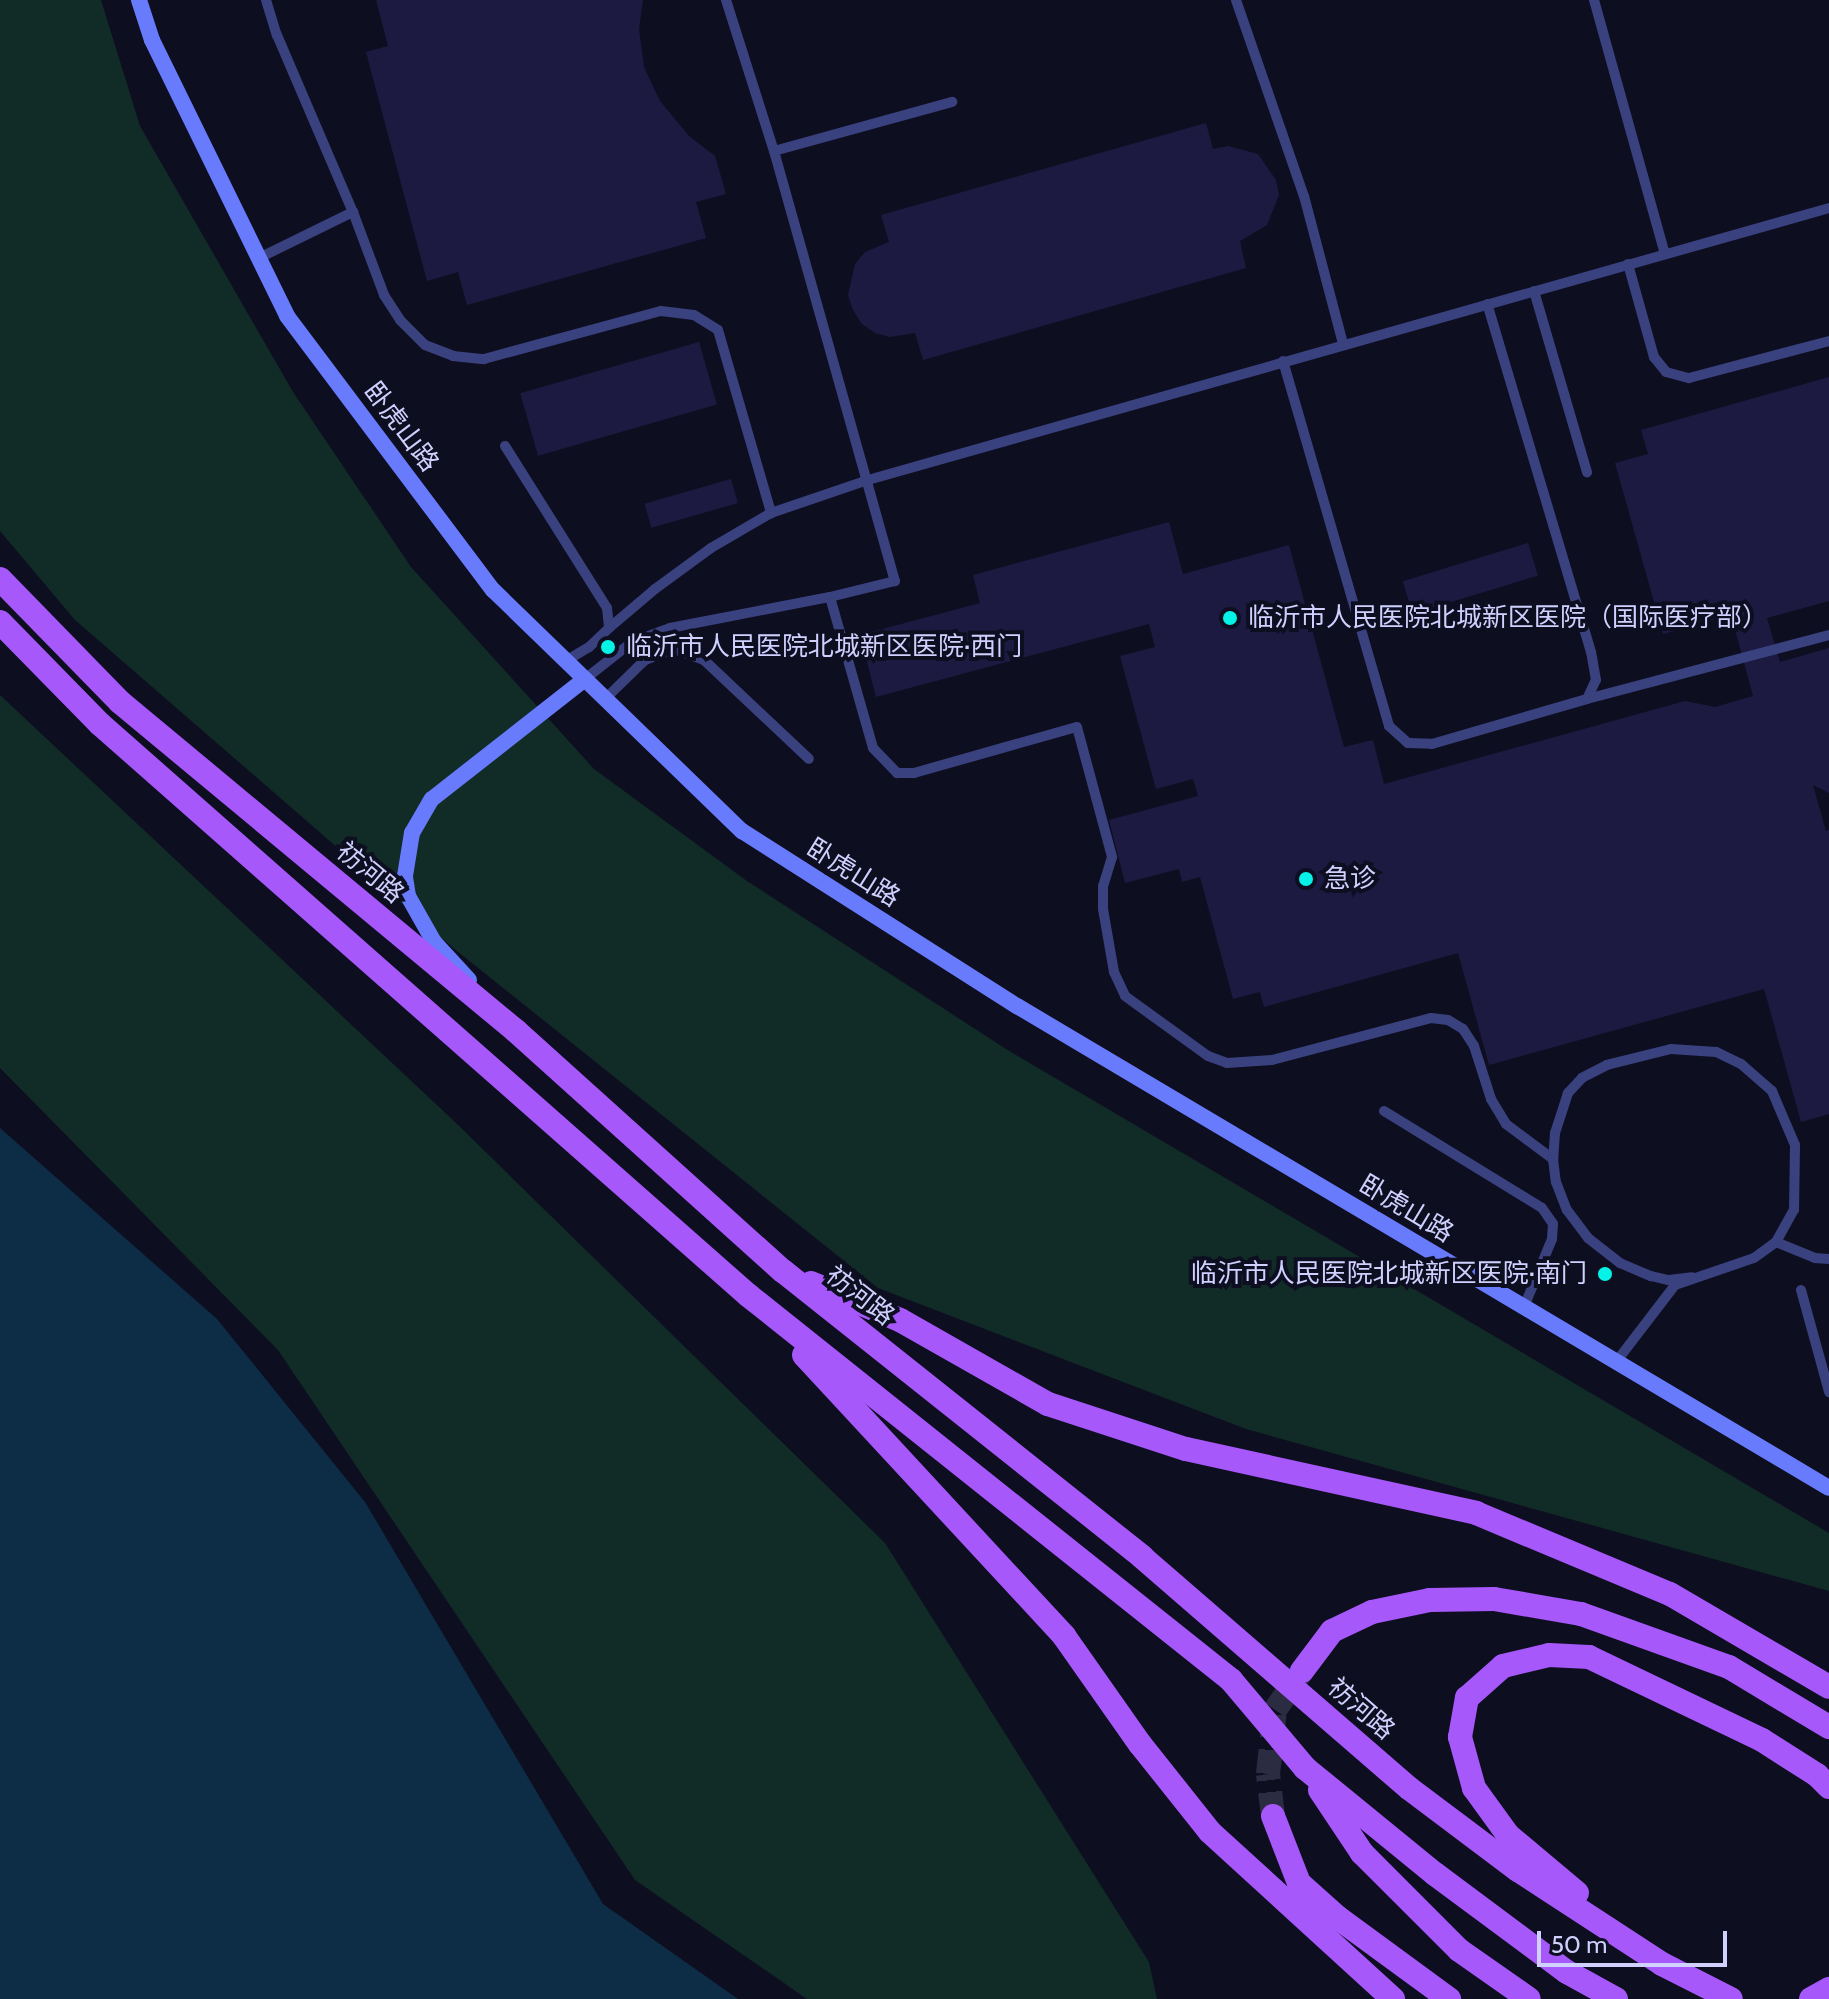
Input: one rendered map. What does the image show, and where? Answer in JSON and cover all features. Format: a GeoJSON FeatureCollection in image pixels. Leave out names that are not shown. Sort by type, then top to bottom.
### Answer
{"type":"FeatureCollection","features":[{"type":"Feature","properties":{"kind":"main road","name":"祊河路"},"geometry":{"type":"LineString","coordinates":[[0,579],[120,702],[516,1031],[783,1271],[1142,1557],[1410,1789],[1518,1870],[1662,1964],[1731,1999]]}},
{"type":"Feature","properties":{"kind":"main road"},"geometry":{"type":"LineString","coordinates":[[0,622],[100,724],[748,1295],[1231,1680],[1305,1768],[1362,1853],[1459,1950],[1529,1999]]}},
{"type":"Feature","properties":{"kind":"main road"},"geometry":{"type":"LineString","coordinates":[[783,1271],[900,1320],[1048,1404],[1186,1449],[1476,1513],[1670,1594],[1829,1687]]}},
{"type":"Feature","properties":{"kind":"main road"},"geometry":{"type":"LineString","coordinates":[[748,1295],[1064,1636],[1140,1744],[1210,1832],[1393,1999]]}},
{"type":"Feature","properties":{"kind":"main road"},"geometry":{"type":"LineString","coordinates":[[1302,1671],[1332,1631],[1372,1612],[1430,1600],[1494,1599],[1581,1614],[1729,1667],[1829,1727]]}},
{"type":"Feature","properties":{"kind":"main road"},"geometry":{"type":"LineString","coordinates":[[1662,1964],[1508,1835],[1491,1812],[1474,1788],[1460,1737],[1467,1698],[1503,1666],[1549,1655],[1589,1657],[1762,1740],[1817,1775],[1829,1787]]}},
{"type":"Feature","properties":{"kind":"main road"},"geometry":{"type":"LineString","coordinates":[[1305,1768],[1435,1874],[1567,1972],[1616,1999]]}},
{"type":"Feature","properties":{"kind":"main road"},"geometry":{"type":"LineString","coordinates":[[1273,1816],[1299,1883],[1337,1917],[1449,1999]]}},
{"type":"Feature","properties":{"kind":"main road"},"geometry":{"type":"LineString","coordinates":[[1811,1999],[1829,1989]]}},
{"type":"Feature","properties":{"kind":"street","name":"卧虎山路"},"geometry":{"type":"LineString","coordinates":[[139,0],[152,40],[287,316],[493,590],[742,831],[1017,1006],[1829,1488]]}},
{"type":"Feature","properties":{"kind":"street"},"geometry":{"type":"LineString","coordinates":[[516,1031],[434,942],[408,896],[405,876],[412,833],[432,799],[585,679]]}},
{"type":"Feature","properties":{"kind":"lane"},"geometry":{"type":"LineString","coordinates":[[266,0],[277,35],[353,212],[384,295],[400,320],[425,345],[453,356],[484,359],[661,311],[694,315],[718,330],[771,513]]}},
{"type":"Feature","properties":{"kind":"lane"},"geometry":{"type":"LineString","coordinates":[[585,679],[632,642],[670,628],[895,581],[774,151],[726,0]]}},
{"type":"Feature","properties":{"kind":"lane"},"geometry":{"type":"LineString","coordinates":[[1236,0],[1304,196],[1343,344]]}},
{"type":"Feature","properties":{"kind":"lane"},"geometry":{"type":"LineString","coordinates":[[1594,0],[1665,254]]}},
{"type":"Feature","properties":{"kind":"lane"},"geometry":{"type":"LineString","coordinates":[[774,151],[952,102]]}},
{"type":"Feature","properties":{"kind":"lane"},"geometry":{"type":"LineString","coordinates":[[566,661],[589,647],[655,589],[711,548],[771,513],[868,480],[1829,208]]}},
{"type":"Feature","properties":{"kind":"lane"},"geometry":{"type":"LineString","coordinates":[[259,258],[353,212]]}},
{"type":"Feature","properties":{"kind":"lane"},"geometry":{"type":"LineString","coordinates":[[1628,264],[1654,357],[1666,372],[1689,378],[1829,341]]}},
{"type":"Feature","properties":{"kind":"lane"},"geometry":{"type":"LineString","coordinates":[[1534,291],[1587,472]]}},
{"type":"Feature","properties":{"kind":"lane"},"geometry":{"type":"LineString","coordinates":[[1487,304],[1591,652],[1596,680],[1587,699]]}},
{"type":"Feature","properties":{"kind":"lane"},"geometry":{"type":"LineString","coordinates":[[1283,361],[1389,726],[1408,743],[1432,744],[1829,635]]}},
{"type":"Feature","properties":{"kind":"lane"},"geometry":{"type":"LineString","coordinates":[[505,446],[607,608],[609,628]]}},
{"type":"Feature","properties":{"kind":"lane"},"geometry":{"type":"LineString","coordinates":[[830,597],[873,748],[897,773],[914,773],[1077,727],[1112,857],[1103,886],[1103,909],[1114,972],[1125,996],[1208,1056],[1227,1063],[1272,1060],[1431,1018],[1448,1020],[1463,1029],[1474,1046],[1491,1099],[1506,1124],[1553,1159]]}},
{"type":"Feature","properties":{"kind":"lane"},"geometry":{"type":"LineString","coordinates":[[605,699],[645,660],[674,649],[704,660],[809,759]]}},
{"type":"Feature","properties":{"kind":"lane"},"geometry":{"type":"LineString","coordinates":[[1616,1362],[1662,1298],[1675,1285],[1754,1258],[1776,1242],[1794,1210],[1795,1145],[1772,1091],[1741,1064],[1716,1052],[1671,1049],[1607,1065],[1582,1078],[1568,1093],[1555,1133],[1553,1159],[1556,1182],[1567,1210],[1588,1238],[1620,1263],[1651,1276],[1669,1280],[1692,1277]]}},
{"type":"Feature","properties":{"kind":"lane"},"geometry":{"type":"LineString","coordinates":[[1384,1111],[1542,1208],[1553,1224],[1552,1239],[1524,1307]]}},
{"type":"Feature","properties":{"kind":"lane"},"geometry":{"type":"LineString","coordinates":[[1776,1242],[1815,1258],[1829,1259]]}},
{"type":"Feature","properties":{"kind":"lane"},"geometry":{"type":"LineString","coordinates":[[1801,1290],[1829,1392]]}},
{"type":"Feature","properties":{"kind":"green space"},"geometry":{"type":"Polygon","coordinates":[[[0,0],[101,0],[140,126],[293,392],[411,567],[594,769],[747,881],[1006,1049],[1829,1533],[1829,1591],[1246,1429],[878,1288],[452,947],[75,620],[0,531],[0,0]]]}},
{"type":"Feature","properties":{"kind":"green space"},"geometry":{"type":"Polygon","coordinates":[[[0,695],[455,1122],[885,1543],[1149,1962],[1157,1999],[807,1999],[635,1880],[278,1350],[0,1068],[0,695]]]}},
{"type":"Feature","properties":{"kind":"water"},"geometry":{"type":"Polygon","coordinates":[[[0,1128],[217,1319],[365,1502],[603,1904],[738,1999],[0,1999],[0,1128]]]}},
{"type":"Feature","properties":{"kind":"building"},"geometry":{"type":"Polygon","coordinates":[[[376,0],[643,0],[639,29],[644,67],[660,101],[689,136],[715,156],[726,194],[696,202],[706,238],[467,305],[458,272],[427,281],[366,52],[388,46],[376,0]]]}},
{"type":"Feature","properties":{"kind":"building"},"geometry":{"type":"Polygon","coordinates":[[[1206,123],[1213,149],[1228,146],[1258,154],[1276,180],[1279,195],[1267,225],[1240,241],[1246,268],[923,360],[915,333],[890,337],[875,333],[862,324],[853,310],[848,295],[855,264],[865,252],[889,242],[881,215],[1206,123]]]}},
{"type":"Feature","properties":{"kind":"building"},"geometry":{"type":"Polygon","coordinates":[[[699,342],[717,404],[538,456],[520,393],[699,342]]]}},
{"type":"Feature","properties":{"kind":"building"},"geometry":{"type":"Polygon","coordinates":[[[1829,377],[1829,601],[1767,618],[1780,662],[1829,648],[1829,793],[1813,785],[1826,831],[1829,830],[1829,1114],[1801,1122],[1764,989],[1489,1065],[1458,953],[1264,1007],[1260,992],[1233,999],[1200,877],[1182,882],[1179,869],[1125,883],[1109,820],[1198,796],[1193,779],[1156,789],[1120,656],[1155,647],[1149,624],[876,697],[860,635],[980,603],[973,575],[1169,522],[1183,574],[1289,545],[1344,747],[1373,740],[1384,784],[1685,701],[1715,707],[1753,696],[1731,615],[1663,634],[1615,463],[1648,454],[1641,430],[1829,377]]]}},
{"type":"Feature","properties":{"kind":"building"},"geometry":{"type":"Polygon","coordinates":[[[731,479],[738,503],[651,528],[644,504],[731,479]]]}},
{"type":"Feature","properties":{"kind":"building"},"geometry":{"type":"Polygon","coordinates":[[[1528,543],[1538,576],[1413,614],[1403,581],[1528,543]]]}},
{"type":"Feature","properties":{"kind":"tunnel"},"geometry":{"type":"LineString","coordinates":[[1273,1816],[1268,1774],[1275,1710],[1302,1671]]}},
{"type":"Feature","properties":{"kind":"place","name":"临沂市人民医院北城新区医院（国际医疗部）"},"geometry":{"type":"Point","coordinates":[1230,618]}},
{"type":"Feature","properties":{"kind":"place","name":"临沂市人民医院北城新区医院·西门"},"geometry":{"type":"Point","coordinates":[608,647]}},
{"type":"Feature","properties":{"kind":"place","name":"急诊"},"geometry":{"type":"Point","coordinates":[1306,879]}},
{"type":"Feature","properties":{"kind":"place","name":"临沂市人民医院北城新区医院·南门"},"geometry":{"type":"Point","coordinates":[1605,1274]}}]}
